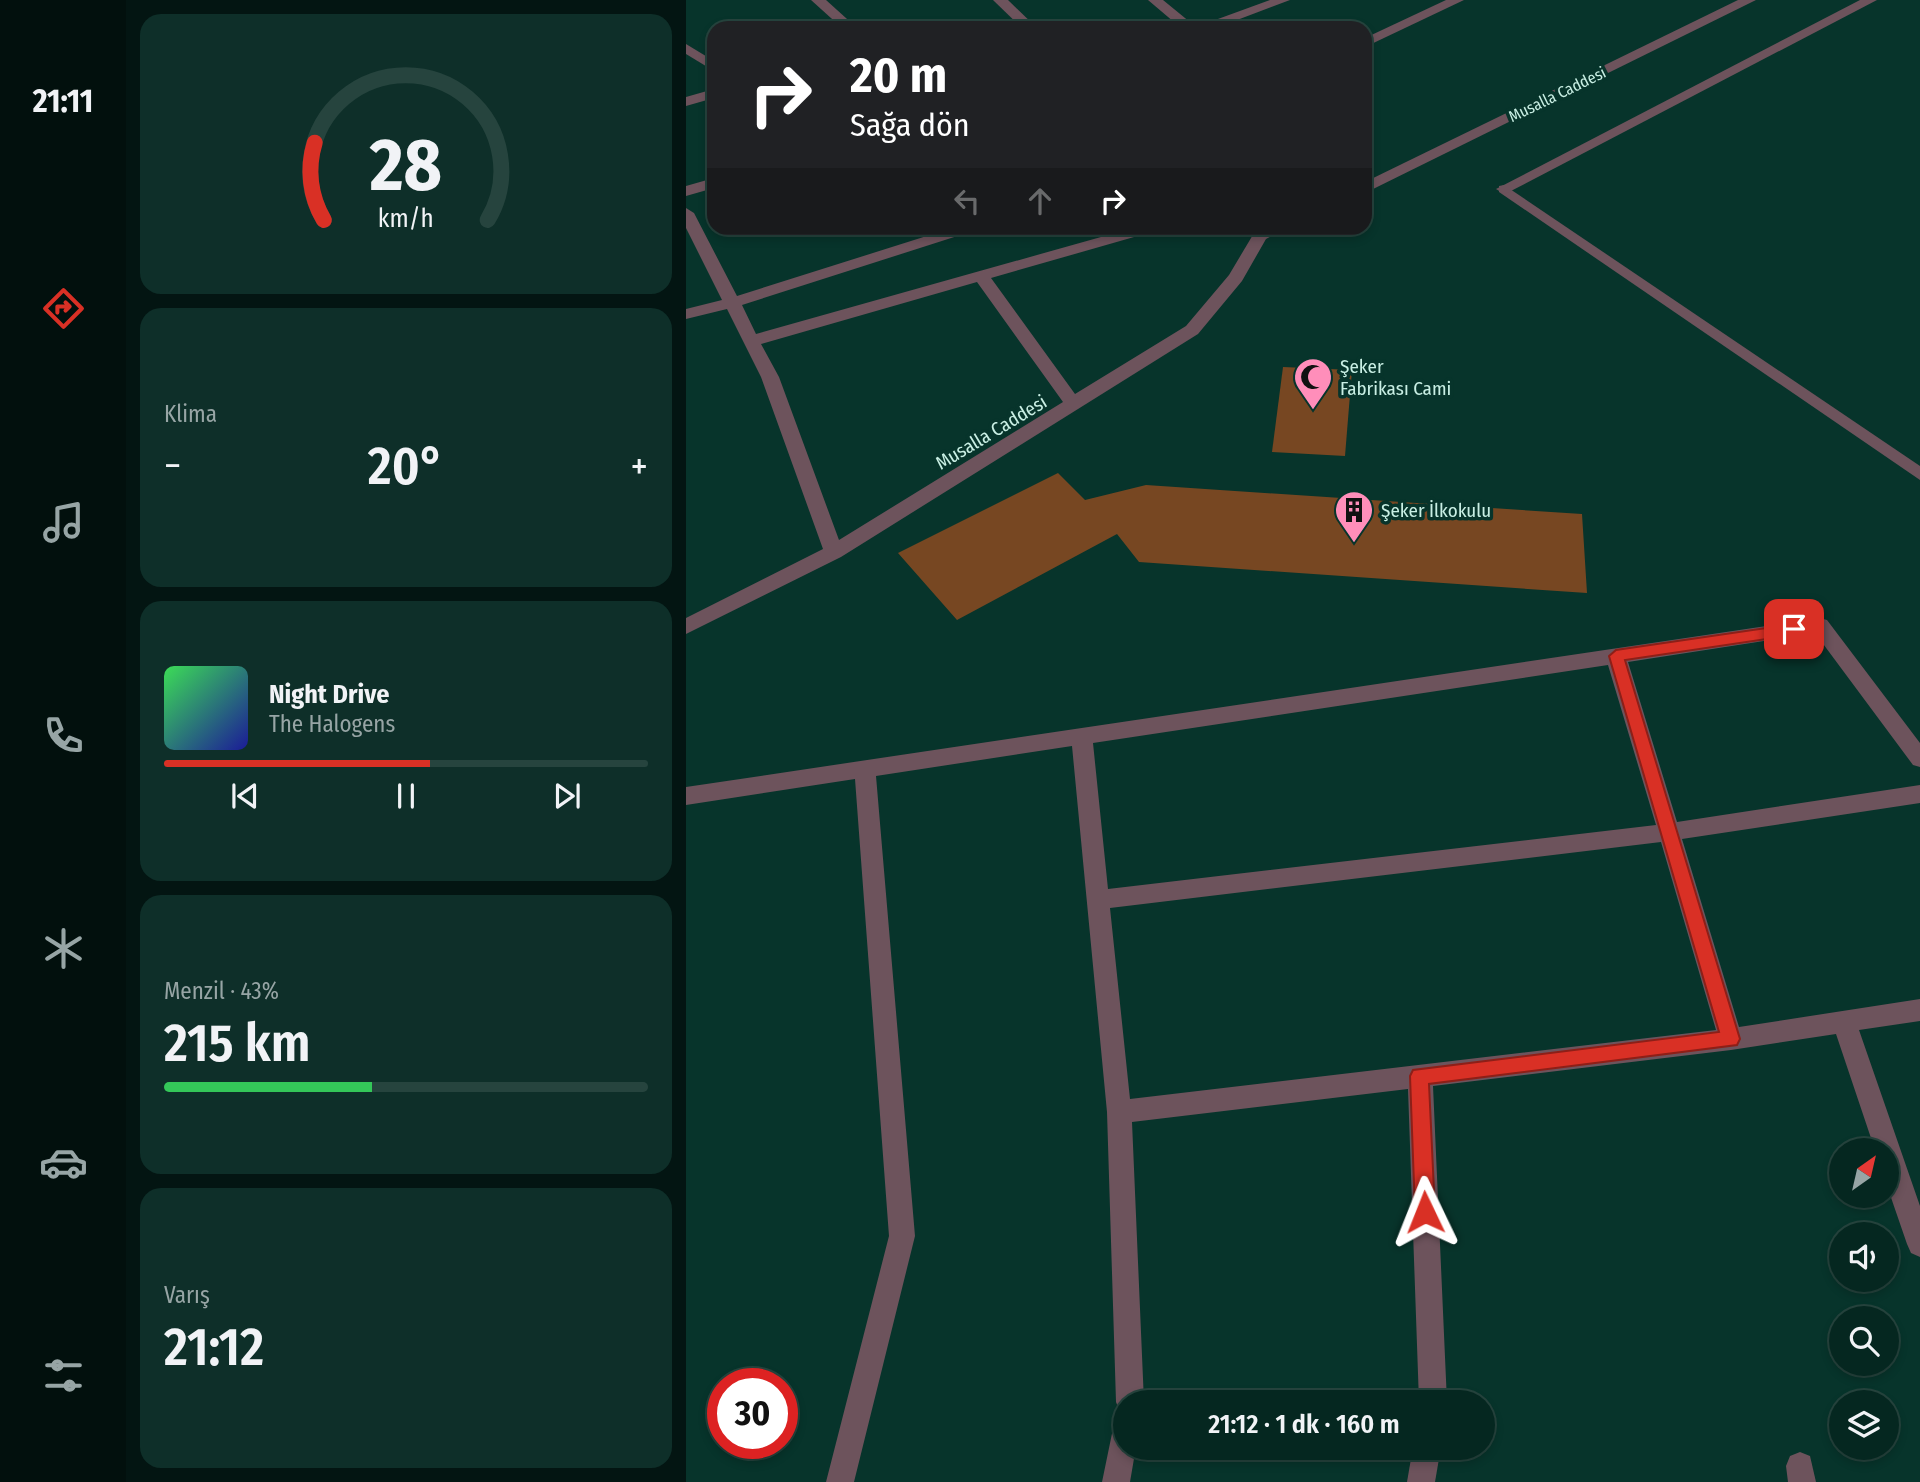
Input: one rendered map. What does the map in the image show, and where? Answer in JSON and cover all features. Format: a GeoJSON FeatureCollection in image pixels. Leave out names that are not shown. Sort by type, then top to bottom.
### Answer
{"type":"FeatureCollection","features":[{"type":"Feature","properties":{"kind":"street"},"geometry":{"type":"LineString","coordinates":[[818,0],[842,21]]}},
{"type":"Feature","properties":{"kind":"street"},"geometry":{"type":"LineString","coordinates":[[1000,0],[1022,21]]}},
{"type":"Feature","properties":{"kind":"street"},"geometry":{"type":"LineString","coordinates":[[1155,0],[1181,21]]}},
{"type":"Feature","properties":{"kind":"street"},"geometry":{"type":"LineString","coordinates":[[1223,21],[1283,0]]}},
{"type":"Feature","properties":{"kind":"street"},"geometry":{"type":"LineString","coordinates":[[1372,40],[1457,0]]}},
{"type":"Feature","properties":{"kind":"street","name":"Musalla Caddesi"},"geometry":{"type":"LineString","coordinates":[[1372,185],[1749,0]]}},
{"type":"Feature","properties":{"kind":"street"},"geometry":{"type":"LineString","coordinates":[[1504,189],[1870,0]]}},
{"type":"Feature","properties":{"kind":"street"},"geometry":{"type":"LineString","coordinates":[[686,48],[707,62]]}},
{"type":"Feature","properties":{"kind":"street"},"geometry":{"type":"LineString","coordinates":[[686,102],[707,95]]}},
{"type":"Feature","properties":{"kind":"street"},"geometry":{"type":"LineString","coordinates":[[1372,172],[1382,180]]}},
{"type":"Feature","properties":{"kind":"street"},"geometry":{"type":"LineString","coordinates":[[686,191],[707,185]]}},
{"type":"Feature","properties":{"kind":"street"},"geometry":{"type":"LineString","coordinates":[[686,213],[770,377],[834,552]]}},
{"type":"Feature","properties":{"kind":"street"},"geometry":{"type":"LineString","coordinates":[[686,314],[732,303],[945,235]]}},
{"type":"Feature","properties":{"kind":"street"},"geometry":{"type":"LineString","coordinates":[[751,341],[1124,235]]}},
{"type":"Feature","properties":{"kind":"street","name":"Musalla Caddesi"},"geometry":{"type":"LineString","coordinates":[[686,627],[834,552],[1192,330],[1237,277],[1254,235]]}},
{"type":"Feature","properties":{"kind":"street"},"geometry":{"type":"LineString","coordinates":[[980,275],[1074,405]]}},
{"type":"Feature","properties":{"kind":"street"},"geometry":{"type":"LineString","coordinates":[[686,796],[1820,625],[1920,759]]}},
{"type":"Feature","properties":{"kind":"street"},"geometry":{"type":"LineString","coordinates":[[1616,656],[1731,1039]]}},
{"type":"Feature","properties":{"kind":"street"},"geometry":{"type":"LineString","coordinates":[[1082,736],[1119,1112],[1130,1390]]}},
{"type":"Feature","properties":{"kind":"street"},"geometry":{"type":"LineString","coordinates":[[840,1482],[902,1236],[865,769]]}},
{"type":"Feature","properties":{"kind":"street"},"geometry":{"type":"LineString","coordinates":[[1099,900],[1669,832],[1920,794]]}},
{"type":"Feature","properties":{"kind":"street"},"geometry":{"type":"LineString","coordinates":[[1119,1112],[1731,1039],[1920,1010]]}},
{"type":"Feature","properties":{"kind":"street"},"geometry":{"type":"LineString","coordinates":[[1844,1022],[1920,1244]]}},
{"type":"Feature","properties":{"kind":"street"},"geometry":{"type":"LineString","coordinates":[[1420,1076],[1433,1390]]}},
{"type":"Feature","properties":{"kind":"street"},"geometry":{"type":"LineString","coordinates":[[1116,1482],[1120,1460]]}},
{"type":"Feature","properties":{"kind":"street"},"geometry":{"type":"LineString","coordinates":[[1421,1482],[1425,1460]]}},
{"type":"Feature","properties":{"kind":"lane"},"geometry":{"type":"LineString","coordinates":[[1504,189],[1920,474]]}},
{"type":"Feature","properties":{"kind":"building","name":"Şeker Fabrikası Cami"},"geometry":{"type":"Polygon","coordinates":[[[1283,367],[1352,370],[1345,456],[1272,452],[1283,367]]]}},
{"type":"Feature","properties":{"kind":"building","name":"Şeker İlkokulu"},"geometry":{"type":"Polygon","coordinates":[[[1058,473],[1085,500],[1146,485],[1582,514],[1587,593],[1139,562],[1117,534],[957,620],[898,553],[1058,473]]]}},
{"type":"Feature","properties":{"kind":"place","name":"Şeker Fabrikası Cami"},"geometry":{"type":"Point","coordinates":[1313,411]}},
{"type":"Feature","properties":{"kind":"place","name":"Şeker İlkokulu"},"geometry":{"type":"Point","coordinates":[1354,544]}},
{"type":"Feature","properties":{"kind":"route"},"geometry":{"type":"LineString","coordinates":[[1425,1212],[1420,1076],[1731,1039],[1616,656],[1794,629]]}}]}
